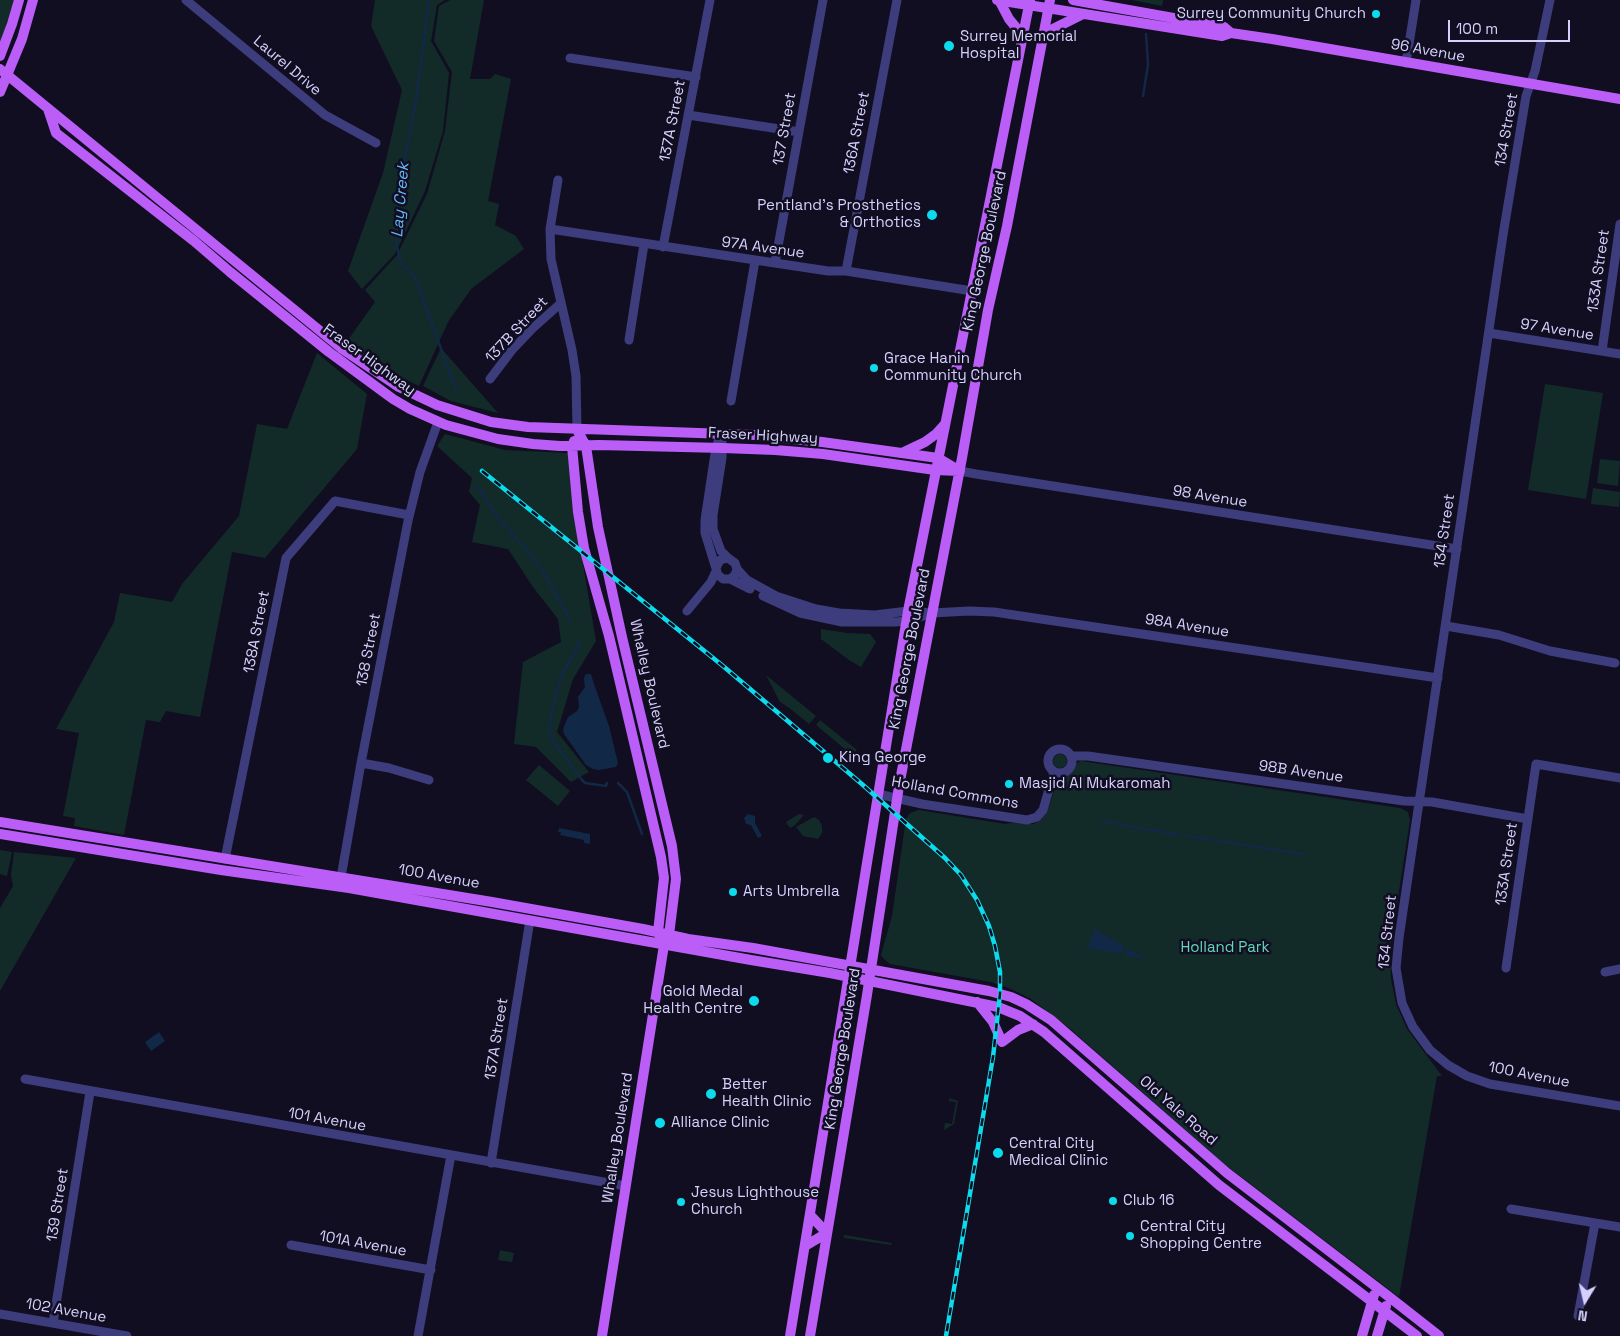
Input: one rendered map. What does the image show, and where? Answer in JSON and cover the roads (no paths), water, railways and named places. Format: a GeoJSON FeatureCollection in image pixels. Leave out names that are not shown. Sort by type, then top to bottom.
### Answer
{"type":"FeatureCollection","features":[{"type":"Feature","properties":{"kind":"main road"},"geometry":{"type":"LineString","coordinates":[[0,56],[19,0]]}},
{"type":"Feature","properties":{"kind":"main road"},"geometry":{"type":"LineString","coordinates":[[0,92],[4,72],[22,39],[32,0]]}},
{"type":"Feature","properties":{"kind":"main road"},"geometry":{"type":"LineString","coordinates":[[998,0],[1009,19],[1023,36]]}},
{"type":"Feature","properties":{"kind":"main road","name":"96 Avenue"},"geometry":{"type":"LineString","coordinates":[[998,0],[1045,4],[1083,14],[1222,36],[1231,33],[1620,99]]}},
{"type":"Feature","properties":{"kind":"main road","name":"96 Avenue"},"geometry":{"type":"LineString","coordinates":[[1078,0],[1224,27],[1231,33]]}},
{"type":"Feature","properties":{"kind":"main road","name":"King George Boulevard"},"geometry":{"type":"LineString","coordinates":[[790,1336],[908,616],[935,470],[946,424],[1029,2]]}},
{"type":"Feature","properties":{"kind":"main road","name":"King George Boulevard"},"geometry":{"type":"LineString","coordinates":[[810,1336],[870,982],[897,798],[960,471],[988,310],[1007,226],[1044,34],[1045,4]]}},
{"type":"Feature","properties":{"kind":"main road"},"geometry":{"type":"LineString","coordinates":[[1044,34],[1083,14]]}},
{"type":"Feature","properties":{"kind":"main road","name":"Fraser Highway"},"geometry":{"type":"LineString","coordinates":[[4,72],[336,344],[392,383],[437,404],[491,422],[528,427],[721,434],[795,439],[938,458]]}},
{"type":"Feature","properties":{"kind":"main road","name":"Fraser Highway"},"geometry":{"type":"LineString","coordinates":[[47,107],[56,133],[194,241],[360,376],[410,409],[438,422],[498,439],[533,444],[720,447],[823,454],[935,470],[960,471]]}},
{"type":"Feature","properties":{"kind":"main road"},"geometry":{"type":"LineString","coordinates":[[902,453],[925,442],[946,424]]}},
{"type":"Feature","properties":{"kind":"main road","name":"Whalley Boulevard"},"geometry":{"type":"LineString","coordinates":[[578,430],[586,446],[592,493],[606,562],[674,855],[676,878],[669,935],[664,945],[602,1336]]}},
{"type":"Feature","properties":{"kind":"main road","name":"Whalley Boulevard"},"geometry":{"type":"LineString","coordinates":[[578,430],[572,446],[578,512],[584,548],[609,636],[661,856],[663,892],[658,932]]}},
{"type":"Feature","properties":{"kind":"main road"},"geometry":{"type":"LineString","coordinates":[[938,458],[960,471]]}},
{"type":"Feature","properties":{"kind":"main road","name":"100 Avenue"},"geometry":{"type":"LineString","coordinates":[[0,822],[224,859],[530,920],[850,977]]}},
{"type":"Feature","properties":{"kind":"main road","name":"100 Avenue"},"geometry":{"type":"LineString","coordinates":[[0,834],[222,870],[340,881],[658,932],[871,970]]}},
{"type":"Feature","properties":{"kind":"main road"},"geometry":{"type":"LineString","coordinates":[[658,932],[664,945]]}},
{"type":"Feature","properties":{"kind":"main road","name":"Old Yale Road"},"geometry":{"type":"LineString","coordinates":[[871,970],[989,991],[1011,997],[1026,1004],[1057,1025],[1208,1157],[1439,1336]]}},
{"type":"Feature","properties":{"kind":"main road","name":"Old Yale Road"},"geometry":{"type":"LineString","coordinates":[[850,977],[977,1002],[1008,1011],[1033,1024],[1197,1166],[1417,1336]]}},
{"type":"Feature","properties":{"kind":"main road"},"geometry":{"type":"LineString","coordinates":[[977,1002],[993,1022],[1002,1042],[1018,1030],[1033,1024]]}},
{"type":"Feature","properties":{"kind":"main road"},"geometry":{"type":"LineString","coordinates":[[1197,1166],[1208,1157]]}},
{"type":"Feature","properties":{"kind":"main road"},"geometry":{"type":"LineString","coordinates":[[805,1246],[827,1233],[810,1215]]}},
{"type":"Feature","properties":{"kind":"main road"},"geometry":{"type":"LineString","coordinates":[[1362,1336],[1377,1287]]}},
{"type":"Feature","properties":{"kind":"main road"},"geometry":{"type":"LineString","coordinates":[[1377,1336],[1388,1296]]}},
{"type":"Feature","properties":{"kind":"street","name":"Laurel Drive"},"geometry":{"type":"LineString","coordinates":[[186,0],[325,115],[376,142]]}},
{"type":"Feature","properties":{"kind":"street","name":"137A Street"},"geometry":{"type":"LineString","coordinates":[[663,247],[710,0]]}},
{"type":"Feature","properties":{"kind":"street","name":"137 Street"},"geometry":{"type":"LineString","coordinates":[[775,263],[823,0]]}},
{"type":"Feature","properties":{"kind":"street","name":"136A Street"},"geometry":{"type":"LineString","coordinates":[[846,271],[897,0]]}},
{"type":"Feature","properties":{"kind":"street"},"geometry":{"type":"LineString","coordinates":[[1406,63],[1416,0]]}},
{"type":"Feature","properties":{"kind":"street","name":"134 Street"},"geometry":{"type":"LineString","coordinates":[[1439,1057],[1422,1040],[1406,1014],[1399,993],[1396,968],[1399,938],[1509,196],[1526,96],[1541,43],[1550,0]]}},
{"type":"Feature","properties":{"kind":"street"},"geometry":{"type":"LineString","coordinates":[[570,58],[696,77]]}},
{"type":"Feature","properties":{"kind":"street"},"geometry":{"type":"LineString","coordinates":[[688,115],[799,132]]}},
{"type":"Feature","properties":{"kind":"street","name":"137B Street"},"geometry":{"type":"LineString","coordinates":[[490,379],[512,350],[561,302],[551,259],[550,229],[558,180]]}},
{"type":"Feature","properties":{"kind":"street","name":"133A Street"},"geometry":{"type":"LineString","coordinates":[[1602,351],[1620,224]]}},
{"type":"Feature","properties":{"kind":"street","name":"97A Avenue"},"geometry":{"type":"LineString","coordinates":[[550,229],[972,291]]}},
{"type":"Feature","properties":{"kind":"street"},"geometry":{"type":"LineString","coordinates":[[629,340],[644,244]]}},
{"type":"Feature","properties":{"kind":"street"},"geometry":{"type":"LineString","coordinates":[[731,402],[755,260]]}},
{"type":"Feature","properties":{"kind":"street","name":"Whalley Boulevard"},"geometry":{"type":"LineString","coordinates":[[561,302],[576,376],[578,430]]}},
{"type":"Feature","properties":{"kind":"street","name":"97 Avenue"},"geometry":{"type":"LineString","coordinates":[[1489,332],[1620,354]]}},
{"type":"Feature","properties":{"kind":"street","name":"138 Street"},"geometry":{"type":"LineString","coordinates":[[340,881],[409,516],[420,472],[438,422]]}},
{"type":"Feature","properties":{"kind":"street"},"geometry":{"type":"LineString","coordinates":[[721,434],[713,529],[721,551],[735,563],[737,569],[747,580],[785,600],[821,610],[848,614],[908,616]]}},
{"type":"Feature","properties":{"kind":"street"},"geometry":{"type":"LineString","coordinates":[[720,447],[705,525],[706,541],[716,570],[726,579]]}},
{"type":"Feature","properties":{"kind":"street","name":"98 Avenue"},"geometry":{"type":"LineString","coordinates":[[960,471],[1457,548]]}},
{"type":"Feature","properties":{"kind":"street","name":"138A Street"},"geometry":{"type":"LineString","coordinates":[[224,859],[286,558],[335,501],[409,516]]}},
{"type":"Feature","properties":{"kind":"street"},"geometry":{"type":"LineString","coordinates":[[687,611],[711,582],[720,560],[728,558]]}},
{"type":"Feature","properties":{"kind":"street"},"geometry":{"type":"LineString","coordinates":[[726,579],[735,575],[737,569]]}},
{"type":"Feature","properties":{"kind":"street"},"geometry":{"type":"LineString","coordinates":[[711,582],[720,578],[726,579],[793,611],[814,617],[854,623],[908,616]]}},
{"type":"Feature","properties":{"kind":"street","name":"98A Avenue"},"geometry":{"type":"LineString","coordinates":[[908,616],[969,611],[994,612],[1438,678]]}},
{"type":"Feature","properties":{"kind":"street"},"geometry":{"type":"LineString","coordinates":[[1446,626],[1499,635],[1550,651],[1615,663]]}},
{"type":"Feature","properties":{"kind":"street"},"geometry":{"type":"LineString","coordinates":[[1061,749],[1068,752],[1071,756],[1072,764],[1067,771],[1060,774],[1054,772],[1047,762],[1052,751],[1061,749]]}},
{"type":"Feature","properties":{"kind":"street","name":"98B Avenue"},"geometry":{"type":"LineString","coordinates":[[1071,756],[1088,756],[1420,802],[1432,802],[1528,819]]}},
{"type":"Feature","properties":{"kind":"street"},"geometry":{"type":"LineString","coordinates":[[361,763],[389,768],[429,780]]}},
{"type":"Feature","properties":{"kind":"street","name":"133A Street"},"geometry":{"type":"LineString","coordinates":[[1506,968],[1536,764],[1620,778]]}},
{"type":"Feature","properties":{"kind":"street","name":"Holland Commons"},"geometry":{"type":"LineString","coordinates":[[878,794],[926,804],[1031,820],[1037,817],[1043,810],[1054,772]]}},
{"type":"Feature","properties":{"kind":"street","name":"137A Street"},"geometry":{"type":"LineString","coordinates":[[491,1163],[530,920]]}},
{"type":"Feature","properties":{"kind":"street"},"geometry":{"type":"LineString","coordinates":[[1605,972],[1620,969]]}},
{"type":"Feature","properties":{"kind":"street","name":"100 Avenue"},"geometry":{"type":"LineString","coordinates":[[1439,1057],[1462,1074],[1490,1084],[1620,1106]]}},
{"type":"Feature","properties":{"kind":"street","name":"101 Avenue"},"geometry":{"type":"LineString","coordinates":[[25,1080],[626,1186]]}},
{"type":"Feature","properties":{"kind":"street","name":"139 Street"},"geometry":{"type":"LineString","coordinates":[[53,1323],[90,1092]]}},
{"type":"Feature","properties":{"kind":"street"},"geometry":{"type":"LineString","coordinates":[[418,1336],[450,1156]]}},
{"type":"Feature","properties":{"kind":"street"},"geometry":{"type":"LineString","coordinates":[[1511,1209],[1620,1227]]}},
{"type":"Feature","properties":{"kind":"street"},"geometry":{"type":"LineString","coordinates":[[1578,1316],[1595,1223]]}},
{"type":"Feature","properties":{"kind":"street","name":"101A Avenue"},"geometry":{"type":"LineString","coordinates":[[291,1245],[431,1270]]}},
{"type":"Feature","properties":{"kind":"street","name":"102 Avenue"},"geometry":{"type":"LineString","coordinates":[[0,1314],[127,1336]]}},
{"type":"Feature","properties":{"kind":"water"},"geometry":{"type":"Polygon","coordinates":[[[587,674],[591,674],[609,726],[618,763],[616,767],[599,770],[586,765],[564,734],[563,729],[568,717],[577,711],[579,707],[578,697],[585,687],[584,679],[587,674]]]}},
{"type":"Feature","properties":{"kind":"water"},"geometry":{"type":"Polygon","coordinates":[[[748,814],[755,816],[755,823],[762,836],[758,838],[751,825],[746,824],[744,818],[748,814]]]}},
{"type":"Feature","properties":{"kind":"water"},"geometry":{"type":"Polygon","coordinates":[[[559,828],[590,834],[590,844],[584,843],[584,840],[560,835],[561,832],[558,832],[559,828]]]}},
{"type":"Feature","properties":{"kind":"water"},"geometry":{"type":"Polygon","coordinates":[[[1095,929],[1124,946],[1121,954],[1087,948],[1095,929]]]}},
{"type":"Feature","properties":{"kind":"water"},"geometry":{"type":"Polygon","coordinates":[[[1127,948],[1144,958],[1144,959],[1124,955],[1127,948]]]}},
{"type":"Feature","properties":{"kind":"water"},"geometry":{"type":"Polygon","coordinates":[[[159,1032],[165,1041],[151,1051],[145,1042],[159,1032]]]}},
{"type":"Feature","properties":{"kind":"waterway","name":"Lay Creek"},"geometry":{"type":"LineString","coordinates":[[429,0],[416,101],[403,167],[396,241],[400,261],[416,280],[456,390]]}},
{"type":"Feature","properties":{"kind":"waterway"},"geometry":{"type":"LineString","coordinates":[[1143,96],[1148,65],[1146,34]]}},
{"type":"Feature","properties":{"kind":"waterway","name":"Lay Creek"},"geometry":{"type":"LineString","coordinates":[[477,485],[499,519],[527,550],[546,576],[570,620]]}},
{"type":"Feature","properties":{"kind":"waterway","name":"Lay Creek"},"geometry":{"type":"LineString","coordinates":[[578,641],[577,649],[562,673],[551,713],[550,732],[553,741],[585,783],[606,786],[607,783]]}},
{"type":"Feature","properties":{"kind":"waterway","name":"Lay Creek"},"geometry":{"type":"LineString","coordinates":[[618,783],[627,792],[642,834]]}},
{"type":"Feature","properties":{"kind":"waterway"},"geometry":{"type":"LineString","coordinates":[[1102,821],[1133,827]]}},
{"type":"Feature","properties":{"kind":"waterway"},"geometry":{"type":"LineString","coordinates":[[1135,827],[1180,835]]}},
{"type":"Feature","properties":{"kind":"waterway"},"geometry":{"type":"LineString","coordinates":[[1187,836],[1303,854]]}},
{"type":"Feature","properties":{"kind":"railway"},"geometry":{"type":"LineString","coordinates":[[482,471],[723,666],[863,785],[945,858],[961,875],[977,900],[989,926],[995,946],[1000,972],[1000,994],[993,1057],[946,1336]]}},
{"type":"Feature","properties":{"kind":"place","name":"Surrey Community Church"},"geometry":{"type":"Point","coordinates":[1376,14]}},
{"type":"Feature","properties":{"kind":"place","name":"Surrey Memorial Hospital"},"geometry":{"type":"Point","coordinates":[949,46]}},
{"type":"Feature","properties":{"kind":"place","name":"Pentland's Prosthetics & Orthotics"},"geometry":{"type":"Point","coordinates":[932,215]}},
{"type":"Feature","properties":{"kind":"place","name":"Grace Hanin Community Church"},"geometry":{"type":"Point","coordinates":[874,368]}},
{"type":"Feature","properties":{"kind":"place","name":"King George"},"geometry":{"type":"Point","coordinates":[828,758]}},
{"type":"Feature","properties":{"kind":"place","name":"Masjid Al Mukaromah"},"geometry":{"type":"Point","coordinates":[1009,784]}},
{"type":"Feature","properties":{"kind":"place","name":"Arts Umbrella"},"geometry":{"type":"Point","coordinates":[733,892]}},
{"type":"Feature","properties":{"kind":"place","name":"Gold Medal Health Centre"},"geometry":{"type":"Point","coordinates":[754,1001]}},
{"type":"Feature","properties":{"kind":"place","name":"Better Health Clinic"},"geometry":{"type":"Point","coordinates":[711,1094]}},
{"type":"Feature","properties":{"kind":"place","name":"Alliance Clinic"},"geometry":{"type":"Point","coordinates":[660,1123]}},
{"type":"Feature","properties":{"kind":"place","name":"Central City Medical Clinic"},"geometry":{"type":"Point","coordinates":[998,1153]}},
{"type":"Feature","properties":{"kind":"place","name":"Club 16"},"geometry":{"type":"Point","coordinates":[1113,1201]}},
{"type":"Feature","properties":{"kind":"place","name":"Jesus Lighthouse Church"},"geometry":{"type":"Point","coordinates":[681,1202]}},
{"type":"Feature","properties":{"kind":"place","name":"Central City Shopping Centre"},"geometry":{"type":"Point","coordinates":[1130,1236]}},
{"type":"Feature","properties":{"kind":"park label","name":"Holland Park"},"geometry":{"type":"Point","coordinates":[1225,948]}}]}
